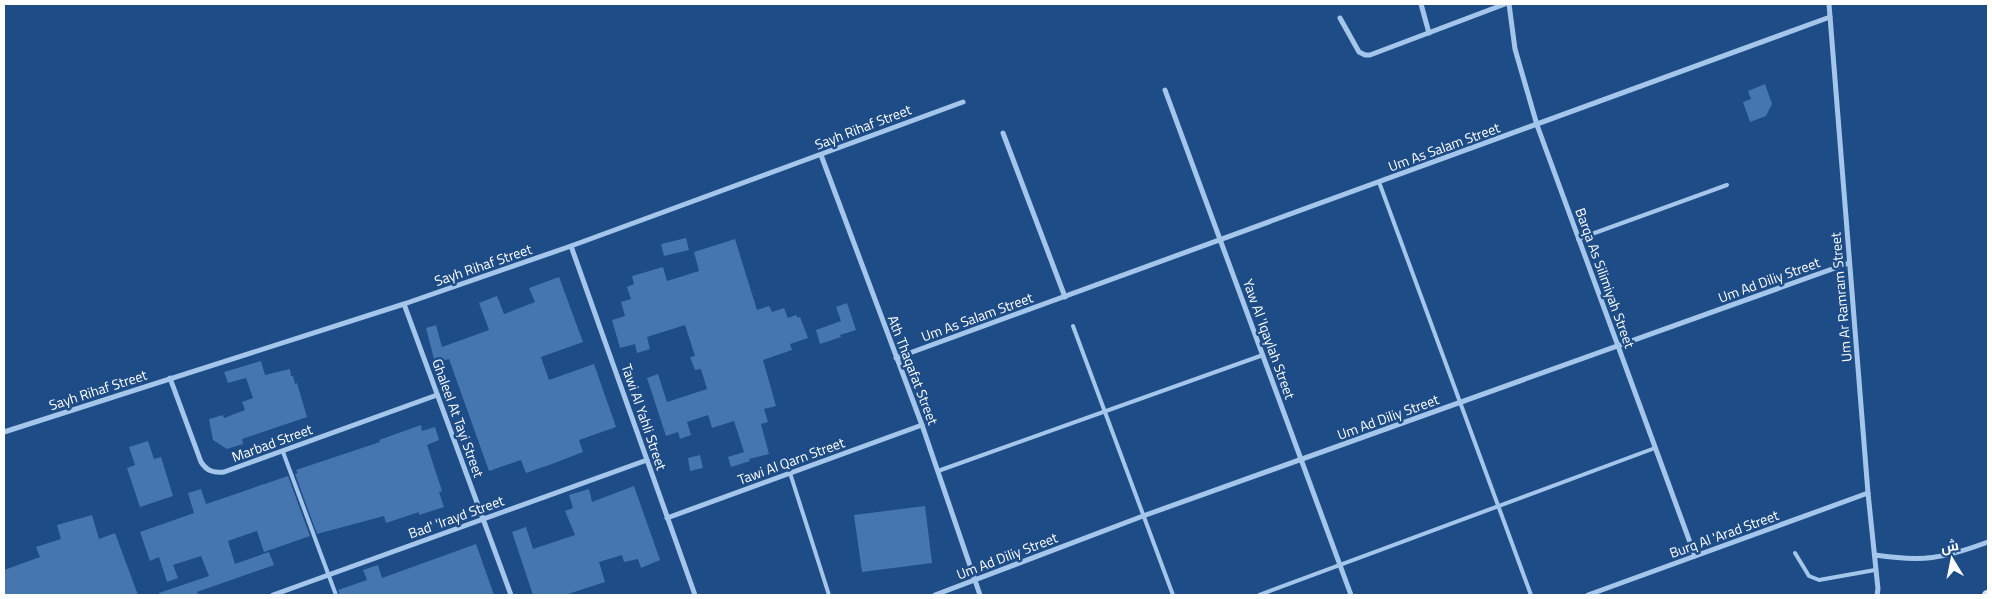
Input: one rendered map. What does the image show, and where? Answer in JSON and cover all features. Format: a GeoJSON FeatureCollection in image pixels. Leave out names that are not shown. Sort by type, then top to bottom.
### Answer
{"type":"FeatureCollection","features":[{"type":"Feature","properties":{"kind":"street"},"geometry":{"type":"LineString","coordinates":[[1421,4],[1429,33]]}},
{"type":"Feature","properties":{"kind":"street"},"geometry":{"type":"LineString","coordinates":[[1340,18],[1355,46],[1365,56],[1505,4]]}},
{"type":"Feature","properties":{"kind":"street","name":"Barqa As Silimiyah Street"},"geometry":{"type":"LineString","coordinates":[[1509,4],[1515,49],[1537,125],[1695,556]]}},
{"type":"Feature","properties":{"kind":"street","name":"Um Ar Ramram Street"},"geometry":{"type":"LineString","coordinates":[[1829,4],[1877,595]]}},
{"type":"Feature","properties":{"kind":"street","name":"Um As Salam Street"},"geometry":{"type":"LineString","coordinates":[[896,358],[1830,17]]}},
{"type":"Feature","properties":{"kind":"street","name":"Yaw Al 'Iqaylah Street"},"geometry":{"type":"LineString","coordinates":[[1165,90],[1351,595]]}},
{"type":"Feature","properties":{"kind":"street","name":"Sayh Rihaf Street"},"geometry":{"type":"LineString","coordinates":[[4,432],[404,304],[571,246],[963,102]]}},
{"type":"Feature","properties":{"kind":"street"},"geometry":{"type":"LineString","coordinates":[[1003,133],[1065,297]]}},
{"type":"Feature","properties":{"kind":"street","name":"Ath Thaqafat Street"},"geometry":{"type":"LineString","coordinates":[[822,155],[922,425],[980,595]]}},
{"type":"Feature","properties":{"kind":"street","name":"Tawi Al Yahli Street"},"geometry":{"type":"LineString","coordinates":[[571,246],[695,595]]}},
{"type":"Feature","properties":{"kind":"street","name":"Um Ad Diliy Street"},"geometry":{"type":"LineString","coordinates":[[935,595],[1143,516],[1849,263]]}},
{"type":"Feature","properties":{"kind":"street","name":"Ghaleel At Tayi Street"},"geometry":{"type":"LineString","coordinates":[[404,304],[511,595]]}},
{"type":"Feature","properties":{"kind":"street","name":"Marbad Street"},"geometry":{"type":"LineString","coordinates":[[170,378],[201,462],[209,471],[224,472],[437,395]]}},
{"type":"Feature","properties":{"kind":"street","name":"Tawi Al Qarn Street"},"geometry":{"type":"LineString","coordinates":[[667,518],[922,425]]}},
{"type":"Feature","properties":{"kind":"street","name":"Bad' 'Irayd Street"},"geometry":{"type":"LineString","coordinates":[[273,595],[647,460]]}},
{"type":"Feature","properties":{"kind":"street","name":"Burq Al 'Arad Street"},"geometry":{"type":"LineString","coordinates":[[1588,595],[1868,493]]}},
{"type":"Feature","properties":{"kind":"street"},"geometry":{"type":"LineString","coordinates":[[1875,555],[1906,560],[1938,558],[1988,542]]}},
{"type":"Feature","properties":{"kind":"street"},"geometry":{"type":"LineString","coordinates":[[1878,589],[1883,595]]}},
{"type":"Feature","properties":{"kind":"lane"},"geometry":{"type":"LineString","coordinates":[[1379,182],[1531,595]]}},
{"type":"Feature","properties":{"kind":"lane"},"geometry":{"type":"LineString","coordinates":[[1578,239],[1727,186]]}},
{"type":"Feature","properties":{"kind":"lane"},"geometry":{"type":"LineString","coordinates":[[1073,326],[1173,595]]}},
{"type":"Feature","properties":{"kind":"lane"},"geometry":{"type":"LineString","coordinates":[[938,471],[1262,355]]}},
{"type":"Feature","properties":{"kind":"lane"},"geometry":{"type":"LineString","coordinates":[[1259,595],[1654,448]]}},
{"type":"Feature","properties":{"kind":"lane"},"geometry":{"type":"LineString","coordinates":[[283,452],[336,595]]}},
{"type":"Feature","properties":{"kind":"lane"},"geometry":{"type":"LineString","coordinates":[[790,473],[829,595]]}},
{"type":"Feature","properties":{"kind":"lane"},"geometry":{"type":"LineString","coordinates":[[1795,553],[1809,576],[1819,580],[1875,570]]}},
{"type":"Feature","properties":{"kind":"building"},"geometry":{"type":"Polygon","coordinates":[[[1765,84],[1772,104],[1766,116],[1750,122],[1743,102],[1751,99],[1748,91],[1765,84]]]}},
{"type":"Feature","properties":{"kind":"building"},"geometry":{"type":"Polygon","coordinates":[[[686,238],[689,250],[664,256],[661,244],[686,238]]]}},
{"type":"Feature","properties":{"kind":"building"},"geometry":{"type":"Polygon","coordinates":[[[735,239],[757,310],[769,306],[772,312],[784,308],[788,318],[796,315],[798,318],[800,317],[808,338],[790,344],[792,350],[763,360],[776,406],[764,409],[768,422],[761,424],[769,454],[749,459],[750,461],[731,467],[728,457],[744,452],[734,421],[712,428],[708,415],[687,422],[691,435],[680,439],[678,432],[666,436],[647,378],[658,374],[667,402],[707,389],[701,369],[695,370],[690,357],[695,356],[685,325],[647,337],[650,349],[637,353],[635,344],[620,348],[612,320],[625,316],[621,302],[631,299],[627,287],[634,284],[632,276],[663,267],[667,281],[699,271],[694,252],[735,239]]]}},
{"type":"Feature","properties":{"kind":"building"},"geometry":{"type":"Polygon","coordinates":[[[559,277],[583,342],[541,357],[549,380],[594,364],[616,427],[579,440],[583,452],[552,464],[526,473],[521,460],[489,471],[449,359],[435,363],[426,328],[436,325],[442,347],[489,330],[479,303],[497,296],[504,314],[535,302],[529,288],[559,277]]]}},
{"type":"Feature","properties":{"kind":"building"},"geometry":{"type":"Polygon","coordinates":[[[847,303],[856,330],[820,344],[816,330],[841,321],[836,307],[847,303]]]}},
{"type":"Feature","properties":{"kind":"building"},"geometry":{"type":"Polygon","coordinates":[[[261,361],[265,375],[290,369],[295,384],[297,383],[307,417],[242,439],[243,444],[227,449],[213,440],[209,419],[223,415],[224,418],[245,410],[242,402],[253,398],[246,378],[228,383],[224,372],[261,361]]]}},
{"type":"Feature","properties":{"kind":"building"},"geometry":{"type":"Polygon","coordinates":[[[421,425],[422,431],[435,427],[439,440],[427,445],[442,491],[439,492],[444,507],[419,515],[419,512],[386,523],[384,516],[317,534],[295,474],[298,473],[296,470],[380,442],[379,440],[421,425]]]}},
{"type":"Feature","properties":{"kind":"building"},"geometry":{"type":"Polygon","coordinates":[[[148,441],[154,459],[161,457],[173,496],[140,507],[127,468],[135,465],[129,447],[148,441]]]}},
{"type":"Feature","properties":{"kind":"building"},"geometry":{"type":"Polygon","coordinates":[[[700,455],[703,468],[690,471],[688,458],[700,455]]]}},
{"type":"Feature","properties":{"kind":"building"},"geometry":{"type":"Polygon","coordinates":[[[288,476],[310,536],[264,552],[257,531],[228,541],[235,564],[269,552],[274,565],[197,592],[199,595],[159,595],[159,593],[209,576],[201,556],[173,565],[178,578],[167,582],[159,557],[150,561],[140,532],[194,513],[188,493],[201,489],[206,504],[288,476]]]}},
{"type":"Feature","properties":{"kind":"building"},"geometry":{"type":"Polygon","coordinates":[[[634,486],[660,560],[641,568],[638,559],[624,562],[622,555],[599,562],[605,582],[565,595],[533,595],[512,532],[526,527],[533,549],[575,535],[565,511],[573,508],[569,495],[589,489],[592,502],[634,486]]]}},
{"type":"Feature","properties":{"kind":"building"},"geometry":{"type":"Polygon","coordinates":[[[925,506],[932,563],[862,572],[854,515],[925,506]]]}},
{"type":"Feature","properties":{"kind":"building"},"geometry":{"type":"Polygon","coordinates":[[[92,515],[99,539],[115,533],[138,595],[4,595],[4,570],[40,557],[36,547],[61,539],[57,525],[92,515]]]}},
{"type":"Feature","properties":{"kind":"building"},"geometry":{"type":"Polygon","coordinates":[[[476,544],[494,595],[340,595],[338,590],[367,580],[363,570],[378,565],[382,578],[476,544]]]}}]}
